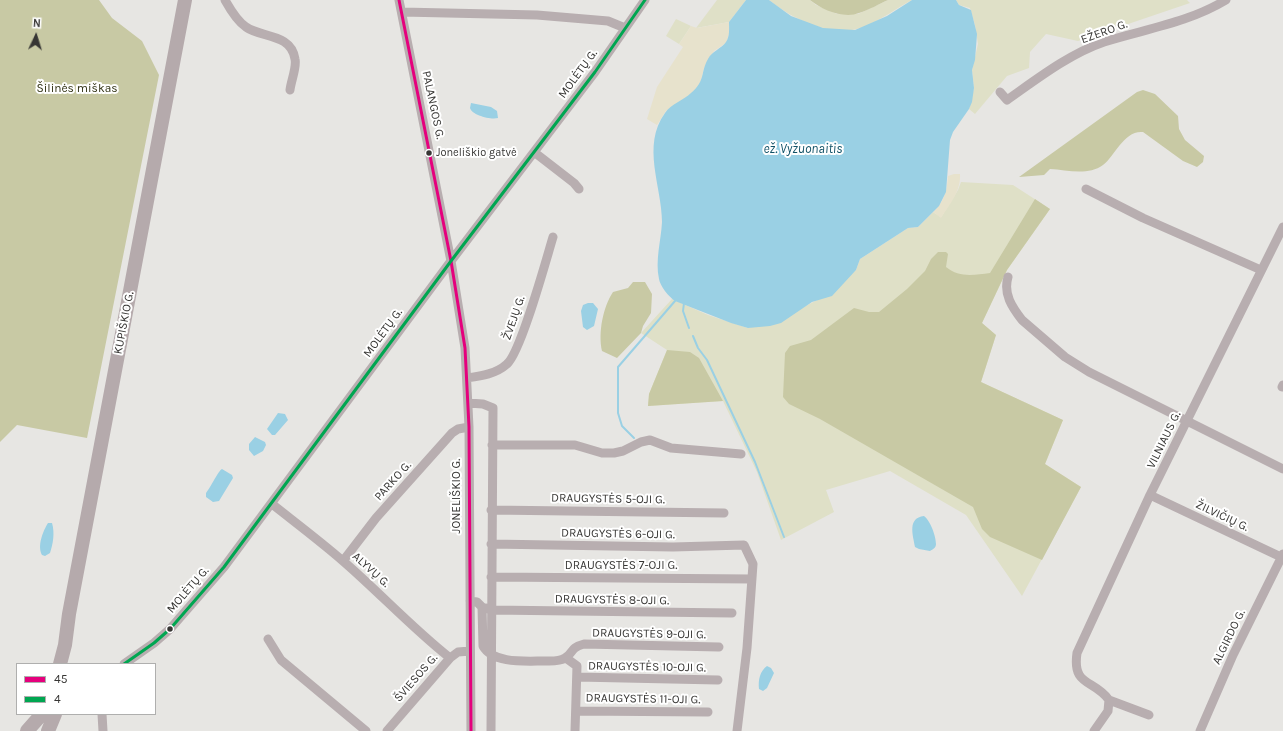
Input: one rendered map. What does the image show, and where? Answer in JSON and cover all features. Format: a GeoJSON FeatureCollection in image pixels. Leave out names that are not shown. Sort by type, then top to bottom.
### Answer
{"type":"FeatureCollection","features":[{"type":"Feature","properties":{"kind":"highway","name":"KUPIŠKIO G."},"geometry":{"type":"LineString","coordinates":[[60,663],[65,645],[185,0]]}},
{"type":"Feature","properties":{"kind":"highway","name":"KUPIŠKIO G."},"geometry":{"type":"LineString","coordinates":[[65,645],[68,663]]}},
{"type":"Feature","properties":{"kind":"highway"},"geometry":{"type":"LineString","coordinates":[[27,731],[41,715]]}},
{"type":"Feature","properties":{"kind":"highway"},"geometry":{"type":"LineString","coordinates":[[48,731],[55,715]]}},
{"type":"Feature","properties":{"kind":"street"},"geometry":{"type":"LineString","coordinates":[[225,0],[230,9],[246,28],[269,35],[288,44],[296,59],[290,90]]}},
{"type":"Feature","properties":{"kind":"street","name":"PALANGOS G."},"geometry":{"type":"LineString","coordinates":[[399,0],[451,261]]}},
{"type":"Feature","properties":{"kind":"street","name":"MOLĖTŲ G."},"geometry":{"type":"LineString","coordinates":[[125,663],[154,643],[195,603],[272,504],[451,261],[595,72],[646,0]]}},
{"type":"Feature","properties":{"kind":"street","name":"EŽERO G."},"geometry":{"type":"LineString","coordinates":[[1000,92],[1007,100],[1071,58],[1099,44],[1188,18],[1211,9],[1226,0]]}},
{"type":"Feature","properties":{"kind":"street"},"geometry":{"type":"LineString","coordinates":[[402,12],[536,15],[608,21],[625,28]]}},
{"type":"Feature","properties":{"kind":"street"},"geometry":{"type":"LineString","coordinates":[[534,152],[574,183],[579,189]]}},
{"type":"Feature","properties":{"kind":"street"},"geometry":{"type":"LineString","coordinates":[[1086,189],[1143,218],[1261,270]]}},
{"type":"Feature","properties":{"kind":"street","name":"VILNIAUS G."},"geometry":{"type":"LineString","coordinates":[[1109,700],[1106,696],[1080,678],[1076,666],[1080,645],[1150,495],[1283,228]]}},
{"type":"Feature","properties":{"kind":"street","name":"ŽVEJŲ G."},"geometry":{"type":"LineString","coordinates":[[467,378],[493,373],[508,364],[519,345],[553,237]]}},
{"type":"Feature","properties":{"kind":"street","name":"JONELIŠKIO G."},"geometry":{"type":"LineString","coordinates":[[451,261],[462,323],[467,378],[469,427],[471,731]]}},
{"type":"Feature","properties":{"kind":"street"},"geometry":{"type":"LineString","coordinates":[[1008,277],[1006,293],[1016,312],[1022,320],[1065,357],[1089,372],[1283,469]]}},
{"type":"Feature","properties":{"kind":"street"},"geometry":{"type":"LineString","coordinates":[[468,403],[483,404],[493,408],[491,577],[487,608],[491,654],[491,731]]}},
{"type":"Feature","properties":{"kind":"street","name":"PARKO G."},"geometry":{"type":"LineString","coordinates":[[343,561],[376,518],[452,433],[458,429],[469,427]]}},
{"type":"Feature","properties":{"kind":"street"},"geometry":{"type":"LineString","coordinates":[[492,445],[575,445],[602,453],[614,453],[650,440],[677,449],[741,454]]}},
{"type":"Feature","properties":{"kind":"street","name":"ŽILVIČIŲ G."},"geometry":{"type":"LineString","coordinates":[[1150,495],[1282,557]]}},
{"type":"Feature","properties":{"kind":"street","name":"ALYVŲ G."},"geometry":{"type":"LineString","coordinates":[[272,504],[343,561],[402,614],[420,634],[450,658]]}},
{"type":"Feature","properties":{"kind":"street","name":"DRAUGYSTĖS 5-OJI G."},"geometry":{"type":"LineString","coordinates":[[491,510],[724,513]]}},
{"type":"Feature","properties":{"kind":"street","name":"DRAUGYSTĖS 6-OJI G."},"geometry":{"type":"LineString","coordinates":[[491,544],[673,547],[744,546],[753,564],[752,579]]}},
{"type":"Feature","properties":{"kind":"street","name":"ALGIRDO G."},"geometry":{"type":"LineString","coordinates":[[1200,731],[1233,655],[1282,557]]}},
{"type":"Feature","properties":{"kind":"street","name":"DRAUGYSTĖS 7-OJI G."},"geometry":{"type":"LineString","coordinates":[[491,577],[752,579]]}},
{"type":"Feature","properties":{"kind":"street"},"geometry":{"type":"LineString","coordinates":[[737,731],[747,648],[752,579]]}},
{"type":"Feature","properties":{"kind":"street"},"geometry":{"type":"LineString","coordinates":[[470,601],[477,602],[487,608]]}},
{"type":"Feature","properties":{"kind":"street","name":"DRAUGYSTĖS 8-OJI G."},"geometry":{"type":"LineString","coordinates":[[487,608],[732,613]]}},
{"type":"Feature","properties":{"kind":"street"},"geometry":{"type":"LineString","coordinates":[[268,639],[281,660],[366,731]]}},
{"type":"Feature","properties":{"kind":"street","name":"DRAUGYSTĖS 9-OJI G."},"geometry":{"type":"LineString","coordinates":[[566,658],[575,647],[584,644],[719,647]]}},
{"type":"Feature","properties":{"kind":"street","name":"ŠVIESOS G."},"geometry":{"type":"LineString","coordinates":[[387,731],[450,658],[458,652],[470,651]]}},
{"type":"Feature","properties":{"kind":"street"},"geometry":{"type":"LineString","coordinates":[[491,654],[513,661],[558,660],[566,658],[577,666],[577,711],[575,731]]}},
{"type":"Feature","properties":{"kind":"street","name":"DRAUGYSTĖS 10-OJI G."},"geometry":{"type":"LineString","coordinates":[[577,677],[718,680]]}},
{"type":"Feature","properties":{"kind":"street"},"geometry":{"type":"LineString","coordinates":[[1094,731],[1108,711],[1109,700],[1119,702],[1150,715]]}},
{"type":"Feature","properties":{"kind":"street","name":"DRAUGYSTĖS 11-OJI G."},"geometry":{"type":"LineString","coordinates":[[577,711],[708,712]]}},
{"type":"Feature","properties":{"kind":"street"},"geometry":{"type":"LineString","coordinates":[[102,715],[103,731]]}},
{"type":"Feature","properties":{"kind":"green space","name":"Šilinės miškas"},"geometry":{"type":"Polygon","coordinates":[[[0,0],[99,0],[112,18],[142,41],[159,75],[87,438],[17,425],[0,442],[0,0]]]}},
{"type":"Feature","properties":{"kind":"green space"},"geometry":{"type":"Polygon","coordinates":[[[717,0],[746,0],[729,22],[696,28],[717,0]]]}},
{"type":"Feature","properties":{"kind":"green space"},"geometry":{"type":"Polygon","coordinates":[[[769,0],[810,0],[816,5],[837,14],[858,14],[888,0],[912,0],[866,26],[854,30],[841,31],[815,26],[802,21],[769,0]]]}},
{"type":"Feature","properties":{"kind":"green space"},"geometry":{"type":"Polygon","coordinates":[[[810,0],[888,0],[863,12],[847,15],[827,10],[810,0]]]}},
{"type":"Feature","properties":{"kind":"green space"},"geometry":{"type":"Polygon","coordinates":[[[956,0],[1187,0],[1190,3],[1078,41],[1046,34],[1030,52],[1029,68],[1007,76],[975,114],[969,109],[974,88],[972,70],[978,44],[975,25],[970,8],[959,5],[956,0]]]}},
{"type":"Feature","properties":{"kind":"green space"},"geometry":{"type":"Polygon","coordinates":[[[676,19],[691,26],[679,44],[666,36],[676,19]]]}},
{"type":"Feature","properties":{"kind":"green space"},"geometry":{"type":"Polygon","coordinates":[[[1143,90],[1155,94],[1178,116],[1179,129],[1185,140],[1204,156],[1203,162],[1197,167],[1183,161],[1143,132],[1136,132],[1125,139],[1107,161],[1097,168],[1077,172],[1050,169],[1044,175],[1019,177],[1137,92],[1143,90]]]}},
{"type":"Feature","properties":{"kind":"green space"},"geometry":{"type":"Polygon","coordinates":[[[961,182],[1013,185],[1050,209],[1007,270],[982,323],[996,335],[981,382],[1063,420],[1045,464],[1081,487],[1022,596],[966,515],[890,471],[826,490],[834,512],[781,540],[757,472],[723,401],[648,406],[649,394],[667,350],[641,333],[672,299],[708,315],[748,328],[798,310],[819,299],[856,270],[860,259],[908,228],[918,227],[933,212],[941,217],[958,190],[961,182]]]}},
{"type":"Feature","properties":{"kind":"green space"},"geometry":{"type":"Polygon","coordinates":[[[1035,199],[1050,209],[1007,270],[982,323],[996,335],[981,382],[1063,420],[1045,464],[1081,487],[1042,560],[990,537],[982,529],[973,507],[820,419],[789,404],[783,397],[785,353],[790,346],[811,340],[854,308],[869,312],[879,312],[907,289],[925,271],[931,259],[938,252],[946,252],[948,254],[946,267],[956,273],[967,275],[990,273],[1035,199]]]}},
{"type":"Feature","properties":{"kind":"green space"},"geometry":{"type":"Polygon","coordinates":[[[633,282],[645,282],[652,294],[651,313],[643,326],[641,333],[617,358],[602,351],[602,320],[606,305],[613,292],[628,288],[633,282]]]}},
{"type":"Feature","properties":{"kind":"green space"},"geometry":{"type":"Polygon","coordinates":[[[667,350],[690,352],[699,358],[723,401],[648,406],[649,394],[667,350]]]}},
{"type":"Feature","properties":{"kind":"sand"},"geometry":{"type":"Polygon","coordinates":[[[729,22],[729,34],[726,43],[714,51],[704,68],[700,85],[690,95],[666,111],[657,125],[647,119],[657,87],[683,47],[679,44],[691,26],[697,28],[729,22]]]}},
{"type":"Feature","properties":{"kind":"sand"},"geometry":{"type":"Polygon","coordinates":[[[960,174],[959,186],[941,218],[933,212],[940,204],[944,196],[948,176],[960,174]]]}},
{"type":"Feature","properties":{"kind":"water","name":"ež. Vyžuonaitis"},"geometry":{"type":"Polygon","coordinates":[[[746,0],[769,0],[791,16],[823,28],[855,30],[887,16],[912,0],[956,0],[959,5],[971,10],[977,34],[975,60],[972,70],[974,88],[972,102],[969,109],[953,132],[950,140],[946,192],[939,206],[918,227],[908,228],[860,259],[856,270],[832,296],[812,302],[781,323],[770,326],[748,328],[731,323],[675,301],[661,285],[658,265],[662,222],[654,166],[654,139],[658,126],[665,113],[671,107],[688,96],[699,84],[708,59],[726,42],[729,35],[729,22],[746,0]]]}},
{"type":"Feature","properties":{"kind":"water"},"geometry":{"type":"Polygon","coordinates":[[[471,103],[491,107],[497,111],[498,118],[491,118],[474,113],[470,108],[471,103]]]}},
{"type":"Feature","properties":{"kind":"water"},"geometry":{"type":"Polygon","coordinates":[[[593,303],[598,309],[594,326],[587,330],[583,327],[581,311],[583,305],[593,303]]]}},
{"type":"Feature","properties":{"kind":"water"},"geometry":{"type":"Polygon","coordinates":[[[278,413],[285,414],[288,420],[275,435],[272,435],[267,429],[278,413]]]}},
{"type":"Feature","properties":{"kind":"water"},"geometry":{"type":"Polygon","coordinates":[[[255,437],[265,442],[266,445],[263,451],[254,456],[249,450],[249,444],[255,437]]]}},
{"type":"Feature","properties":{"kind":"water"},"geometry":{"type":"Polygon","coordinates":[[[222,469],[232,475],[233,478],[219,501],[213,502],[206,497],[206,493],[222,469]]]}},
{"type":"Feature","properties":{"kind":"water"},"geometry":{"type":"Polygon","coordinates":[[[924,516],[934,533],[936,541],[934,548],[930,551],[915,547],[913,537],[912,528],[915,520],[924,516]]]}},
{"type":"Feature","properties":{"kind":"water"},"geometry":{"type":"Polygon","coordinates":[[[48,523],[52,523],[53,538],[50,553],[45,556],[42,555],[40,543],[48,523]]]}},
{"type":"Feature","properties":{"kind":"water"},"geometry":{"type":"Polygon","coordinates":[[[767,666],[771,668],[774,673],[767,688],[763,691],[759,689],[759,679],[761,673],[767,666]]]}},
{"type":"Feature","properties":{"kind":"waterway"},"geometry":{"type":"LineString","coordinates":[[634,438],[622,426],[618,413],[618,367],[675,301]]}},
{"type":"Feature","properties":{"kind":"waterway"},"geometry":{"type":"LineString","coordinates":[[684,303],[683,311],[689,328]]}},
{"type":"Feature","properties":{"kind":"waterway"},"geometry":{"type":"LineString","coordinates":[[693,336],[698,348],[707,360],[755,462],[784,537]]}},
{"type":"Feature","properties":{"kind":"transit line","name":"45"},"geometry":{"type":"LineString","coordinates":[[399,0],[451,261],[465,348],[469,427],[471,731]]}},
{"type":"Feature","properties":{"kind":"transit line","name":"4"},"geometry":{"type":"LineString","coordinates":[[125,663],[154,643],[170,629],[224,567],[451,261],[595,72],[645,0]]}},
{"type":"Feature","properties":{"kind":"place","name":"Joneliškio gatvė"},"geometry":{"type":"Point","coordinates":[429,153]}}]}
